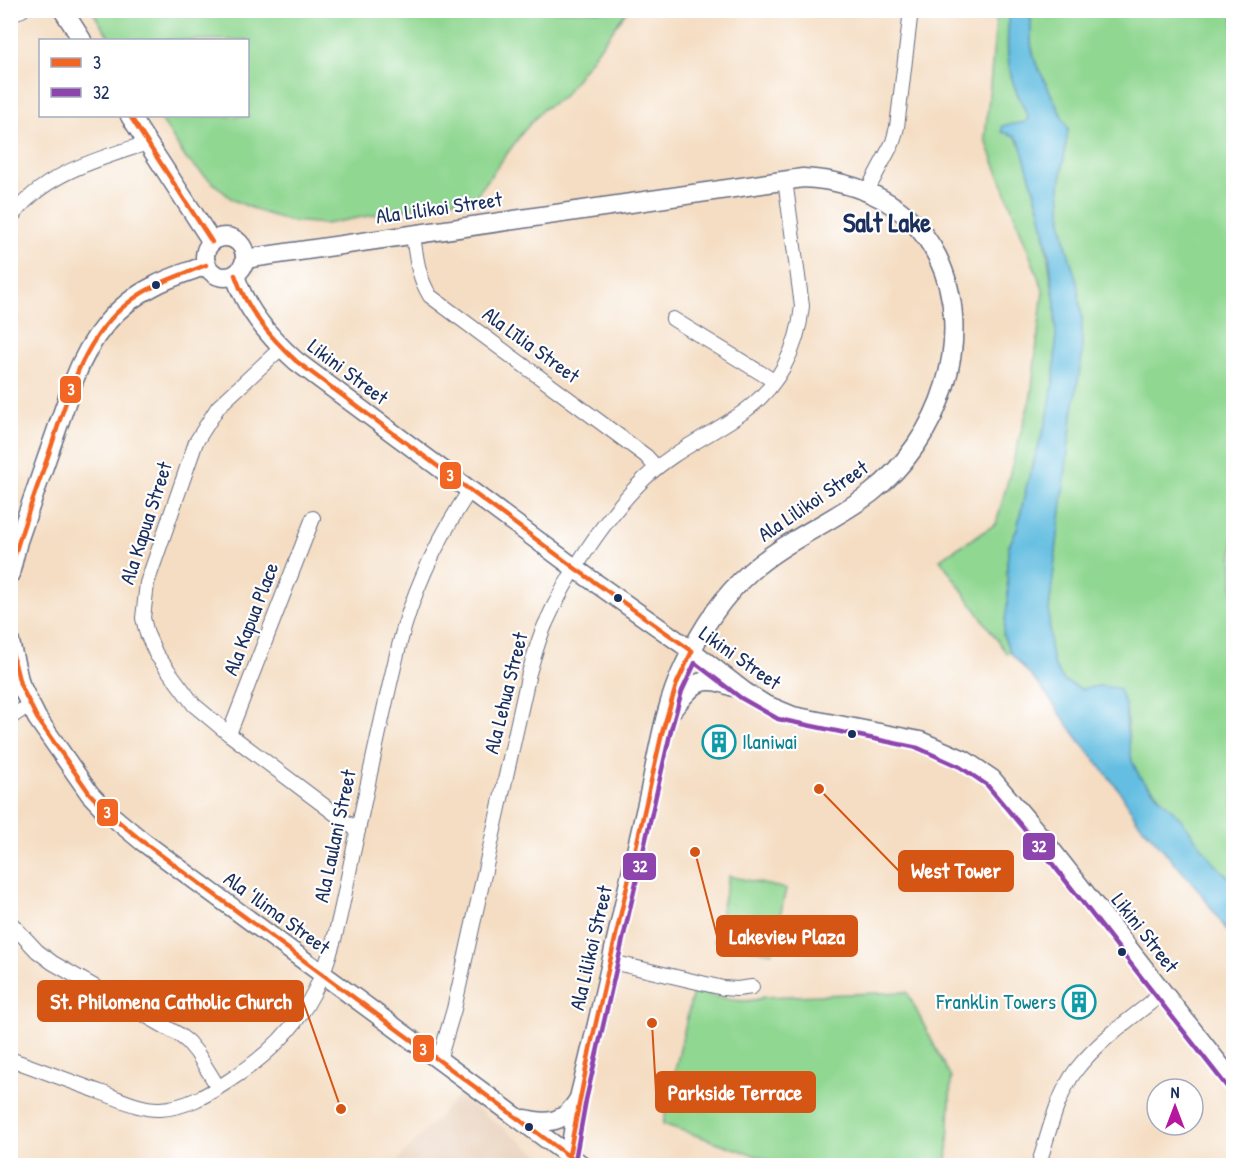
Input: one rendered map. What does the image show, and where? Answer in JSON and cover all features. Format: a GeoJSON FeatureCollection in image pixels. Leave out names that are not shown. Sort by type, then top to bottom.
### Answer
{"type":"FeatureCollection","features":[{"type":"Feature","properties":{"kind":"street"},"geometry":{"type":"LineString","coordinates":[[10,15],[22,10]]}},
{"type":"Feature","properties":{"kind":"street"},"geometry":{"type":"LineString","coordinates":[[63,10],[81,39]]}},
{"type":"Feature","properties":{"kind":"street"},"geometry":{"type":"LineString","coordinates":[[867,191],[893,142],[897,127],[911,10]]}},
{"type":"Feature","properties":{"kind":"street"},"geometry":{"type":"LineString","coordinates":[[131,117],[212,242]]}},
{"type":"Feature","properties":{"kind":"street"},"geometry":{"type":"LineString","coordinates":[[10,219],[30,196],[48,181],[81,165],[147,143]]}},
{"type":"Feature","properties":{"kind":"street","name":"Ala Lilikoi Street"},"geometry":{"type":"LineString","coordinates":[[245,259],[803,178],[839,182],[867,191],[897,208],[918,228],[934,251],[948,284],[952,302],[954,336],[950,366],[938,405],[916,445],[896,471],[882,484],[854,505],[777,550],[735,586],[717,608],[678,680],[666,718],[612,962],[579,1098],[573,1162]]}},
{"type":"Feature","properties":{"kind":"street","name":"Ala Lehua Street"},"geometry":{"type":"LineString","coordinates":[[439,1060],[457,997],[529,673],[544,626],[576,569],[614,514],[656,467],[742,413],[757,401],[774,381],[793,350],[801,322],[802,306],[785,180]]}},
{"type":"Feature","properties":{"kind":"street","name":"Ala Līlia Street"},"geometry":{"type":"LineString","coordinates":[[413,235],[418,272],[430,296],[646,456],[656,467]]}},
{"type":"Feature","properties":{"kind":"street"},"geometry":{"type":"LineString","coordinates":[[224,237],[231,238],[242,246],[245,259],[244,265],[235,275],[229,277],[215,275],[206,265],[205,253],[212,242],[224,237]]}},
{"type":"Feature","properties":{"kind":"street"},"geometry":{"type":"LineString","coordinates":[[10,574],[18,541],[74,380],[94,339],[133,298],[155,285],[206,265]]}},
{"type":"Feature","properties":{"kind":"street","name":"Likini Street"},"geometry":{"type":"LineString","coordinates":[[235,275],[249,307],[281,348],[309,371],[576,569],[692,651],[745,693],[793,716],[920,741],[980,770],[998,786],[1042,837],[1233,1083]]}},
{"type":"Feature","properties":{"kind":"street"},"geometry":{"type":"LineString","coordinates":[[674,319],[774,381]]}},
{"type":"Feature","properties":{"kind":"street","name":"Ala Kapua Street"},"geometry":{"type":"LineString","coordinates":[[281,348],[218,407],[196,442],[154,561],[144,599],[143,618],[156,654],[194,705],[358,831]]}},
{"type":"Feature","properties":{"kind":"street","name":"Ala Laulani Street"},"geometry":{"type":"LineString","coordinates":[[10,1059],[131,1103],[161,1109],[185,1104],[218,1088],[261,1059],[277,1042],[313,995],[322,974],[340,913],[400,644],[433,554],[470,490]]}},
{"type":"Feature","properties":{"kind":"street","name":"Ala Kapua Place"},"geometry":{"type":"LineString","coordinates":[[229,734],[313,518]]}},
{"type":"Feature","properties":{"kind":"street","name":"Ala ʻIlima Street"},"geometry":{"type":"LineString","coordinates":[[10,642],[20,684],[29,705],[75,775],[107,812],[142,841],[518,1117],[573,1162]]}},
{"type":"Feature","properties":{"kind":"street"},"geometry":{"type":"LineString","coordinates":[[666,718],[692,686],[699,681],[716,681],[745,693]]}},
{"type":"Feature","properties":{"kind":"street"},"geometry":{"type":"LineString","coordinates":[[10,718],[29,705]]}},
{"type":"Feature","properties":{"kind":"street"},"geometry":{"type":"LineString","coordinates":[[10,922],[37,951],[53,963],[167,1027],[188,1042],[218,1088]]}},
{"type":"Feature","properties":{"kind":"street"},"geometry":{"type":"LineString","coordinates":[[612,962],[723,988],[752,987]]}},
{"type":"Feature","properties":{"kind":"street"},"geometry":{"type":"LineString","coordinates":[[1038,1166],[1060,1099],[1076,1071],[1103,1041],[1163,993]]}},
{"type":"Feature","properties":{"kind":"street"},"geometry":{"type":"LineString","coordinates":[[518,1117],[539,1123],[554,1122],[569,1112],[579,1098]]}},
{"type":"Feature","properties":{"kind":"shaded area"},"geometry":{"type":"Polygon","coordinates":[[[459,1095],[551,1164],[393,1165],[459,1095]]]}},
{"type":"Feature","properties":{"kind":"green space"},"geometry":{"type":"Polygon","coordinates":[[[92,11],[627,11],[562,98],[543,109],[522,133],[476,196],[325,224],[290,221],[233,200],[186,159],[160,117],[249,117],[249,39],[110,39],[92,11]]]}},
{"type":"Feature","properties":{"kind":"green space"},"geometry":{"type":"Polygon","coordinates":[[[997,11],[1010,11],[1008,55],[1010,73],[1028,118],[1026,122],[1002,126],[1008,133],[1015,136],[1022,149],[1042,219],[1055,305],[1056,341],[1054,378],[1048,415],[1027,484],[1017,529],[1009,546],[1008,600],[1003,635],[1010,652],[1007,654],[940,559],[996,524],[1031,396],[1043,290],[985,138],[997,11]]]}},
{"type":"Feature","properties":{"kind":"green space"},"geometry":{"type":"Polygon","coordinates":[[[1031,11],[1233,11],[1233,882],[1214,863],[1154,790],[1140,777],[1132,761],[1126,706],[1099,686],[1081,689],[1064,681],[1054,666],[1050,647],[1049,610],[1073,410],[1082,356],[1082,318],[1062,224],[1060,186],[1068,129],[1035,61],[1031,44],[1031,11]]]}},
{"type":"Feature","properties":{"kind":"green space"},"geometry":{"type":"Polygon","coordinates":[[[729,876],[786,889],[772,953],[714,941],[729,876]]]}},
{"type":"Feature","properties":{"kind":"green space"},"geometry":{"type":"Polygon","coordinates":[[[693,991],[738,1001],[764,997],[907,992],[951,1078],[947,1165],[783,1165],[663,1124],[693,991]]]}},
{"type":"Feature","properties":{"kind":"water"},"geometry":{"type":"Polygon","coordinates":[[[1010,11],[1031,11],[1031,44],[1035,61],[1068,129],[1060,186],[1062,224],[1077,282],[1082,318],[1082,356],[1073,410],[1049,610],[1050,647],[1054,666],[1064,681],[1081,689],[1099,686],[1118,688],[1126,706],[1126,725],[1132,761],[1140,777],[1180,818],[1214,863],[1233,882],[1233,939],[1197,888],[1137,820],[1119,790],[1045,692],[1010,652],[1003,635],[1008,600],[1009,546],[1017,529],[1027,484],[1048,415],[1054,378],[1056,341],[1055,305],[1049,253],[1038,202],[1019,141],[1015,136],[1002,132],[1002,126],[1026,122],[1028,118],[1015,87],[1009,64],[1010,11]]]}},
{"type":"Feature","properties":{"kind":"transit line","name":"3"},"geometry":{"type":"LineString","coordinates":[[131,117],[212,242]]}},
{"type":"Feature","properties":{"kind":"transit line","name":"3"},"geometry":{"type":"LineString","coordinates":[[10,572],[68,395],[86,354],[98,335],[112,318],[137,296],[206,265]]}},
{"type":"Feature","properties":{"kind":"transit line","name":"3"},"geometry":{"type":"LineString","coordinates":[[235,275],[252,311],[296,361],[576,569],[692,651]]}},
{"type":"Feature","properties":{"kind":"transit line","name":"3"},"geometry":{"type":"LineString","coordinates":[[10,644],[20,684],[37,718],[90,794],[107,812],[142,841],[582,1166]]}},
{"type":"Feature","properties":{"kind":"transit line","name":"3"},"geometry":{"type":"LineString","coordinates":[[569,1155],[590,1049],[662,733],[677,683],[692,651]]}},
{"type":"Feature","properties":{"kind":"transit line","name":"32"},"geometry":{"type":"LineString","coordinates":[[574,1166],[586,1100],[671,730],[682,691],[695,663],[741,698],[778,719],[918,748],[960,767],[987,785],[1040,848],[1228,1088]]}},
{"type":"Feature","properties":{"kind":"place","name":"Ilaniwai"},"geometry":{"type":"Point","coordinates":[719,742]}},
{"type":"Feature","properties":{"kind":"place","name":"West Tower"},"geometry":{"type":"Point","coordinates":[819,789]}},
{"type":"Feature","properties":{"kind":"place","name":"Lakeview Plaza"},"geometry":{"type":"Point","coordinates":[695,852]}},
{"type":"Feature","properties":{"kind":"place","name":"Franklin Towers"},"geometry":{"type":"Point","coordinates":[1079,1002]}},
{"type":"Feature","properties":{"kind":"place","name":"Parkside Terrace"},"geometry":{"type":"Point","coordinates":[652,1023]}},
{"type":"Feature","properties":{"kind":"place","name":"St. Philomena Catholic Church"},"geometry":{"type":"Point","coordinates":[341,1109]}},
{"type":"Feature","properties":{"kind":"district","name":"Salt Lake"},"geometry":{"type":"Point","coordinates":[887,223]}}]}
